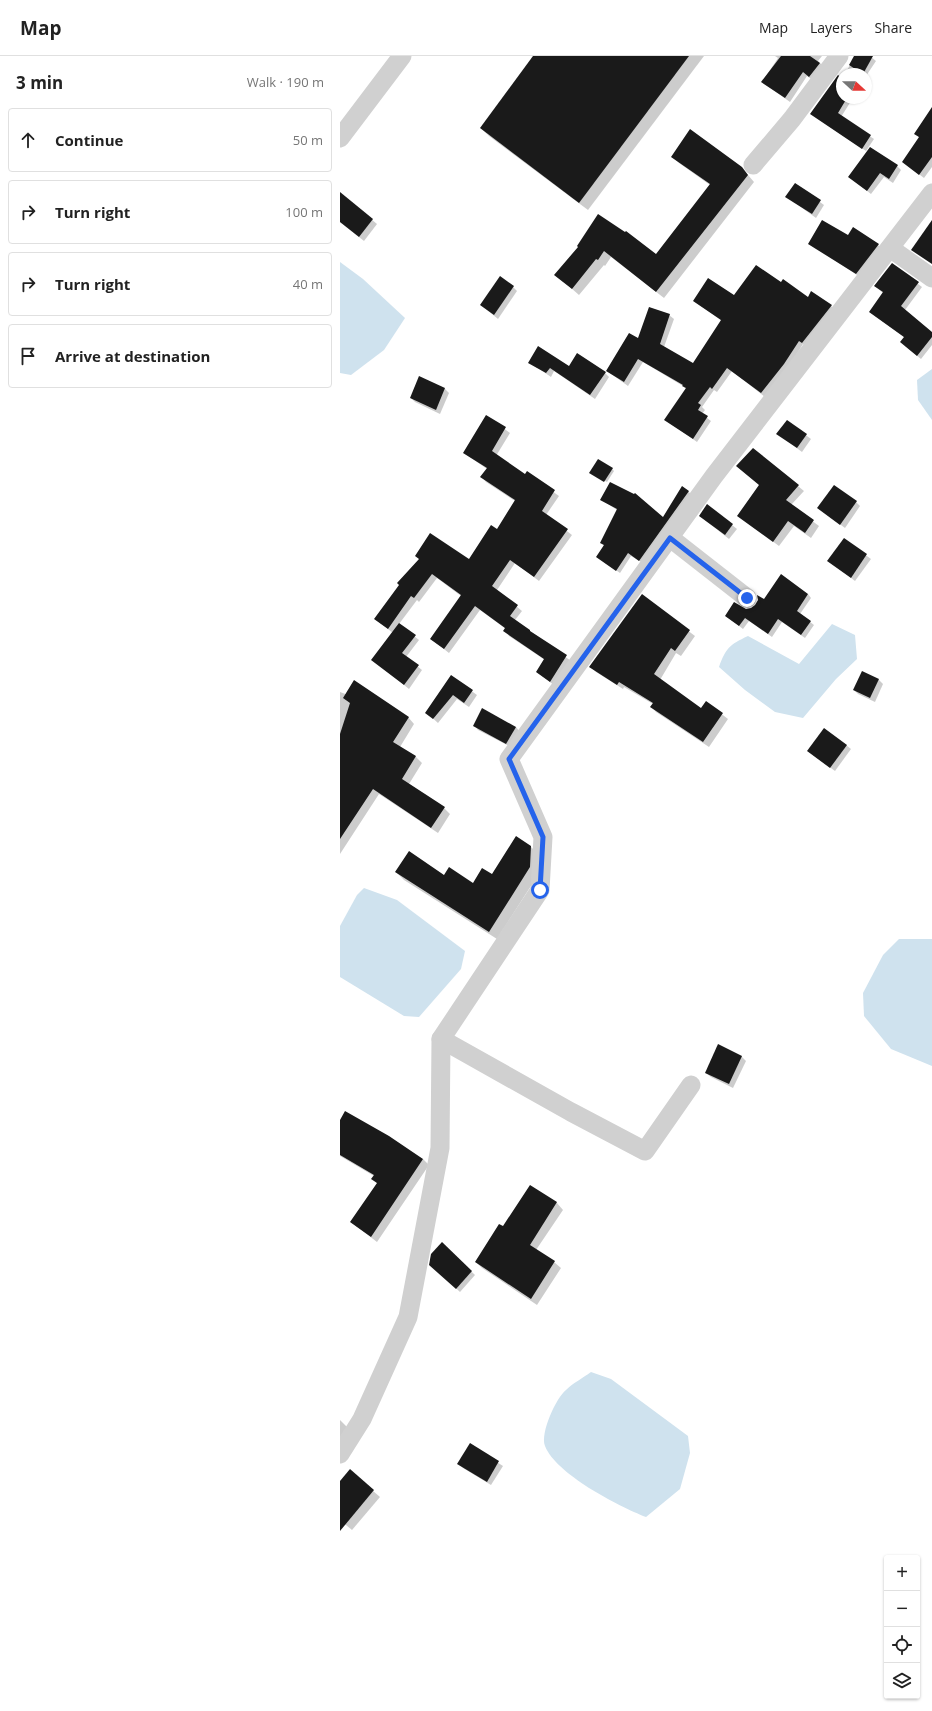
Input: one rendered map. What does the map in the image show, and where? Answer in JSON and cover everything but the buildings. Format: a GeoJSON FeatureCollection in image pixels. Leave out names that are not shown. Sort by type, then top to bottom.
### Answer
{"type":"FeatureCollection","features":[{"type":"Feature","properties":{"kind":"street"},"geometry":{"type":"LineString","coordinates":[[340,138],[402,56]]}},
{"type":"Feature","properties":{"kind":"street"},"geometry":{"type":"LineString","coordinates":[[752,165],[792,119],[840,56]]}},
{"type":"Feature","properties":{"kind":"street"},"geometry":{"type":"LineString","coordinates":[[340,1454],[362,1419],[408,1317],[440,1148],[441,1039],[540,890],[543,837],[509,759],[714,476],[932,193]]}},
{"type":"Feature","properties":{"kind":"street"},"geometry":{"type":"LineString","coordinates":[[890,248],[932,278]]}},
{"type":"Feature","properties":{"kind":"street"},"geometry":{"type":"LineString","coordinates":[[670,538],[747,598]]}},
{"type":"Feature","properties":{"kind":"street"},"geometry":{"type":"LineString","coordinates":[[441,1039],[571,1112],[645,1150],[691,1085]]}},
{"type":"Feature","properties":{"kind":"water"},"geometry":{"type":"Polygon","coordinates":[[[340,262],[363,279],[405,318],[384,350],[351,375],[340,373],[340,262]]]}},
{"type":"Feature","properties":{"kind":"water"},"geometry":{"type":"Polygon","coordinates":[[[932,369],[932,420],[918,400],[917,380],[932,369]]]}},
{"type":"Feature","properties":{"kind":"water"},"geometry":{"type":"Polygon","coordinates":[[[832,624],[855,635],[857,659],[836,679],[803,718],[775,712],[745,690],[719,667],[726,651],[736,642],[748,636],[799,664],[832,624]]]}},
{"type":"Feature","properties":{"kind":"water"},"geometry":{"type":"Polygon","coordinates":[[[364,888],[397,900],[465,951],[461,969],[419,1017],[404,1016],[340,977],[340,926],[357,895],[364,888]]]}},
{"type":"Feature","properties":{"kind":"water"},"geometry":{"type":"Polygon","coordinates":[[[899,939],[932,939],[932,1066],[891,1049],[864,1016],[863,993],[883,955],[899,939]]]}},
{"type":"Feature","properties":{"kind":"water"},"geometry":{"type":"Polygon","coordinates":[[[591,1372],[611,1379],[688,1436],[690,1453],[680,1489],[646,1517],[605,1497],[574,1478],[551,1457],[545,1446],[544,1440],[547,1425],[558,1400],[569,1387],[591,1372]]]}},
{"type":"Feature","properties":{"kind":"route"},"geometry":{"type":"LineString","coordinates":[[540,890],[543,837],[509,759],[670,538],[747,598]]}}]}
